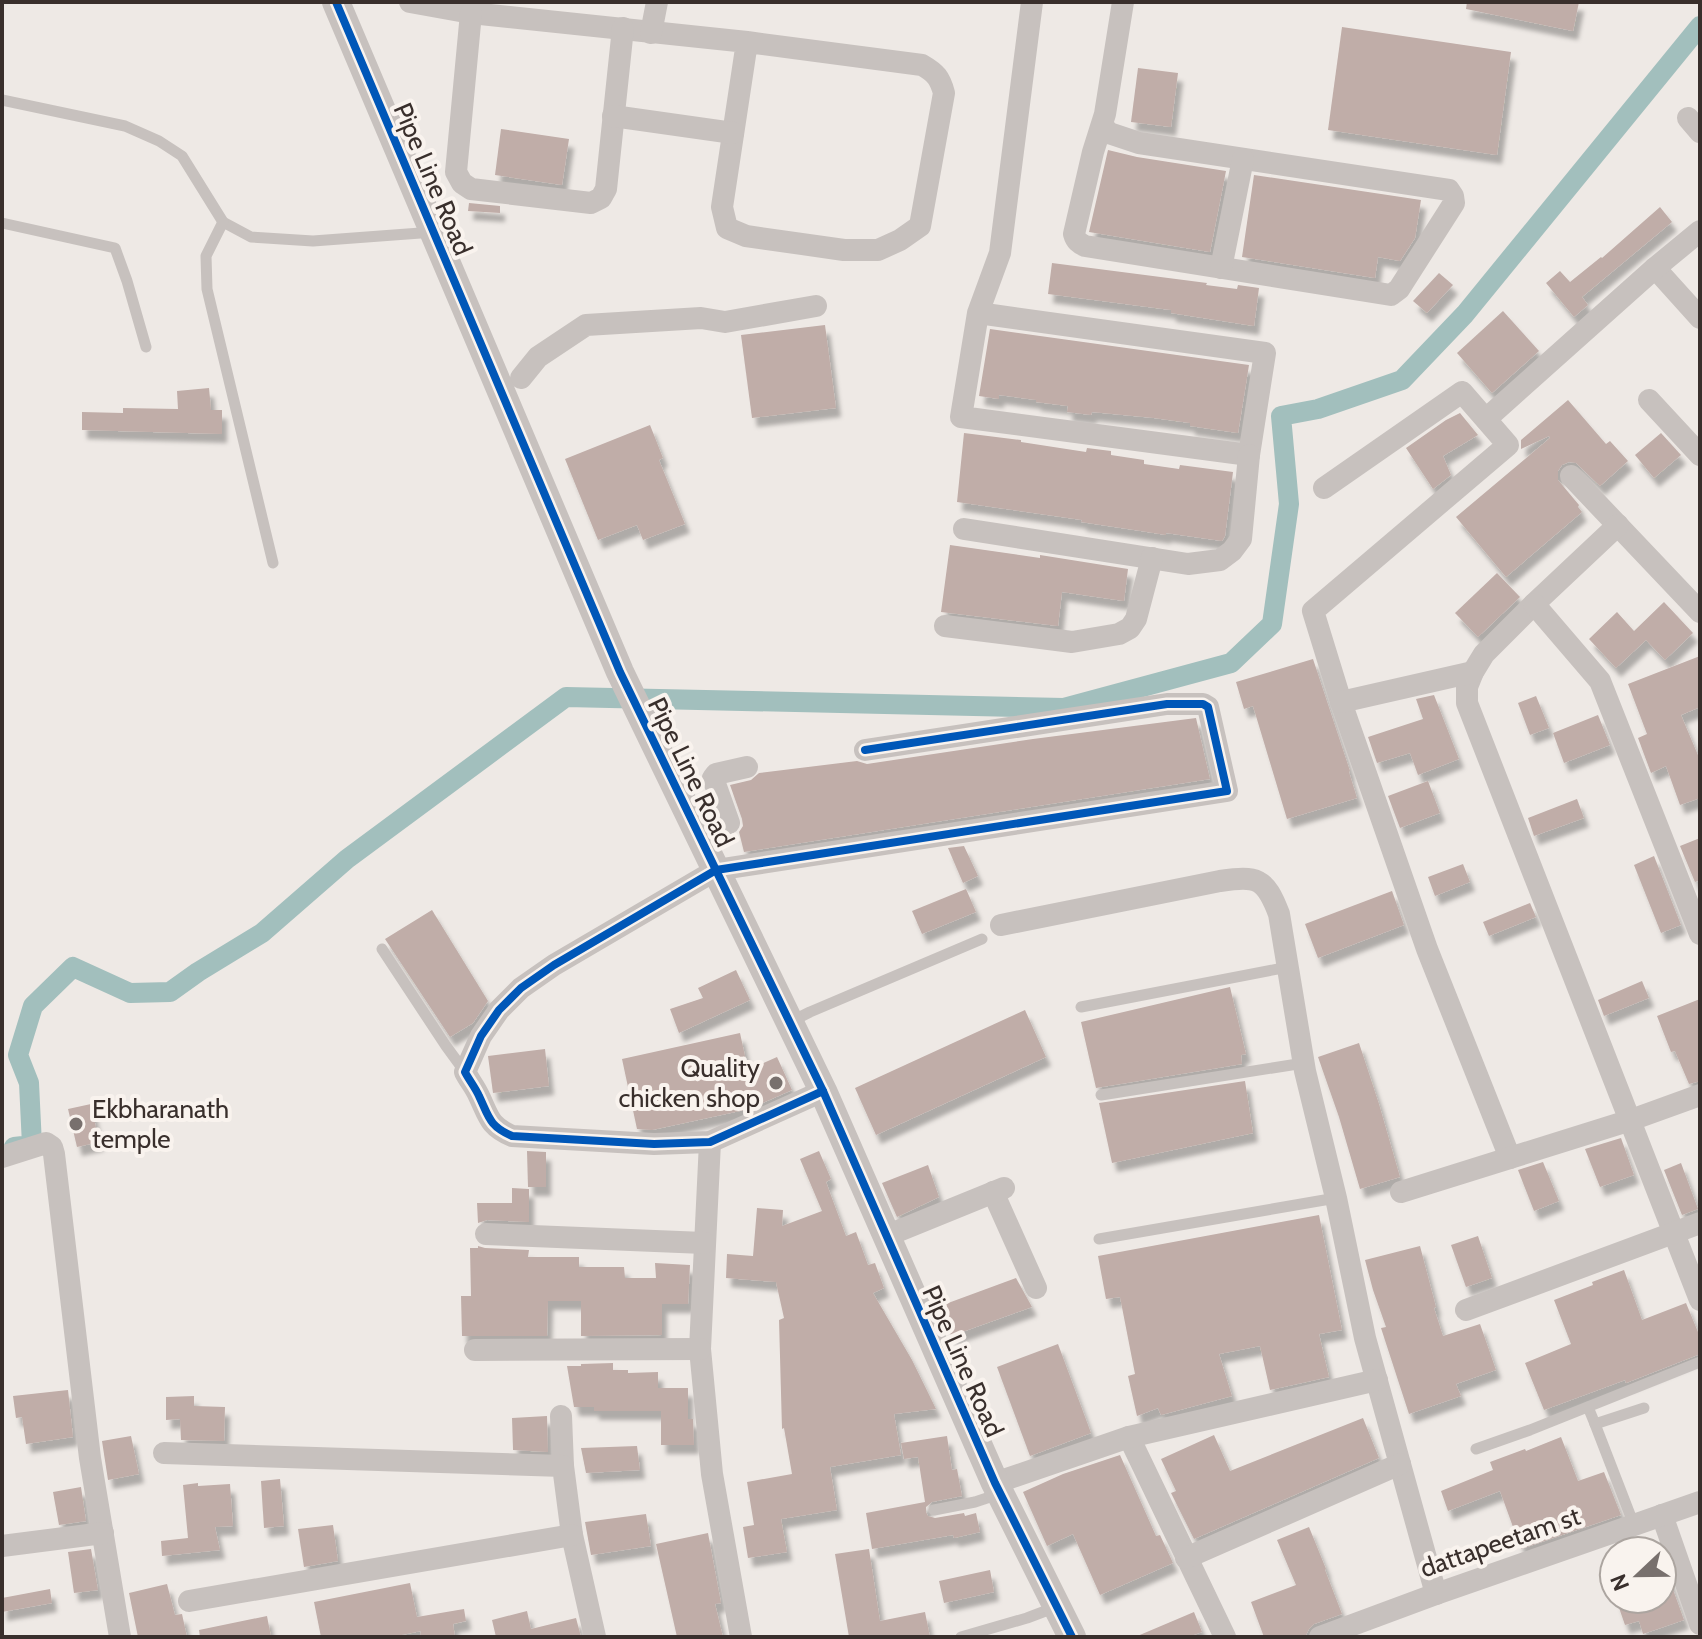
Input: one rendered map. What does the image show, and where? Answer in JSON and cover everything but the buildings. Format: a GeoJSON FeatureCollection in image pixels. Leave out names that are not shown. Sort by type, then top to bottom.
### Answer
{"type":"FeatureCollection","features":[{"type":"Feature","properties":{"kind":"street","name":"Pipe Line Road"},"geometry":{"type":"LineString","coordinates":[[336,2],[434,232],[513,388],[620,672],[823,1091],[997,1489],[1072,1637]]}},
{"type":"Feature","properties":{"kind":"street"},"geometry":{"type":"LineString","coordinates":[[410,2],[471,13],[747,42],[922,65],[935,72],[944,93],[920,226],[878,250],[844,250],[746,236],[727,228],[722,207],[747,42]]}},
{"type":"Feature","properties":{"kind":"street"},"geometry":{"type":"LineString","coordinates":[[651,33],[657,2]]}},
{"type":"Feature","properties":{"kind":"street"},"geometry":{"type":"LineString","coordinates":[[1032,2],[1000,253],[978,313],[961,417],[1249,455]]}},
{"type":"Feature","properties":{"kind":"street"},"geometry":{"type":"LineString","coordinates":[[1102,125],[1109,133],[1139,143],[1449,190],[1454,203],[1399,289],[1391,295],[1085,246],[1075,239],[1074,234],[1102,125],[1123,2]]}},
{"type":"Feature","properties":{"kind":"street"},"geometry":{"type":"LineString","coordinates":[[471,13],[456,172],[462,183],[471,189],[591,203],[601,198],[606,189],[623,28]]}},
{"type":"Feature","properties":{"kind":"street"},"geometry":{"type":"LineString","coordinates":[[613,116],[733,133]]}},
{"type":"Feature","properties":{"kind":"street"},"geometry":{"type":"LineString","coordinates":[[1221,268],[1243,159]]}},
{"type":"Feature","properties":{"kind":"street"},"geometry":{"type":"LineString","coordinates":[[1486,419],[1700,231]]}},
{"type":"Feature","properties":{"kind":"street"},"geometry":{"type":"LineString","coordinates":[[1655,268],[1700,318]]}},
{"type":"Feature","properties":{"kind":"street"},"geometry":{"type":"LineString","coordinates":[[513,388],[538,357],[586,325],[701,318],[725,322],[816,306]]}},
{"type":"Feature","properties":{"kind":"street"},"geometry":{"type":"LineString","coordinates":[[964,529],[1188,564],[1220,560],[1241,539],[1249,455],[1265,353],[978,313]]}},
{"type":"Feature","properties":{"kind":"street"},"geometry":{"type":"LineString","coordinates":[[1324,488],[1462,392],[1508,445],[1313,611],[1341,702],[1427,949],[1510,1158]]}},
{"type":"Feature","properties":{"kind":"street"},"geometry":{"type":"LineString","coordinates":[[1649,400],[1700,455]]}},
{"type":"Feature","properties":{"kind":"street"},"geometry":{"type":"LineString","coordinates":[[1571,476],[1700,612]]}},
{"type":"Feature","properties":{"kind":"street"},"geometry":{"type":"LineString","coordinates":[[1618,525],[1484,654],[1467,687],[1467,703],[1700,1300]]}},
{"type":"Feature","properties":{"kind":"street"},"geometry":{"type":"LineString","coordinates":[[945,626],[1072,642],[1119,634],[1130,628],[1136,619],[1152,558]]}},
{"type":"Feature","properties":{"kind":"street"},"geometry":{"type":"LineString","coordinates":[[1534,604],[1600,681],[1700,934]]}},
{"type":"Feature","properties":{"kind":"street"},"geometry":{"type":"LineString","coordinates":[[1341,702],[1473,672]]}},
{"type":"Feature","properties":{"kind":"street"},"geometry":{"type":"LineString","coordinates":[[823,1091],[710,1142],[654,1144],[512,1136],[498,1130],[488,1120],[465,1072],[481,1036],[499,1010],[521,988],[554,965],[716,870],[1227,791],[1208,707],[1203,704],[1167,704],[865,750]]}},
{"type":"Feature","properties":{"kind":"street"},"geometry":{"type":"LineString","coordinates":[[693,824],[721,799],[713,778],[716,774],[747,767]]}},
{"type":"Feature","properties":{"kind":"street"},"geometry":{"type":"LineString","coordinates":[[1001,925],[1244,878],[1259,881],[1271,893],[1279,914],[1304,1063],[1365,1338],[1436,1594]]}},
{"type":"Feature","properties":{"kind":"street"},"geometry":{"type":"LineString","coordinates":[[1401,1192],[1631,1120],[1700,1095]]}},
{"type":"Feature","properties":{"kind":"street"},"geometry":{"type":"LineString","coordinates":[[710,1142],[700,1349],[712,1474],[741,1637]]}},
{"type":"Feature","properties":{"kind":"street"},"geometry":{"type":"LineString","coordinates":[[2,1157],[46,1143],[52,1147],[54,1154],[90,1458],[120,1637]]}},
{"type":"Feature","properties":{"kind":"street"},"geometry":{"type":"LineString","coordinates":[[886,1236],[998,1190],[1036,1288]]}},
{"type":"Feature","properties":{"kind":"street"},"geometry":{"type":"LineString","coordinates":[[1466,1310],[1700,1223]]}},
{"type":"Feature","properties":{"kind":"street"},"geometry":{"type":"LineString","coordinates":[[486,1234],[704,1243]]}},
{"type":"Feature","properties":{"kind":"street"},"geometry":{"type":"LineString","coordinates":[[475,1350],[700,1349]]}},
{"type":"Feature","properties":{"kind":"street"},"geometry":{"type":"LineString","coordinates":[[997,1489],[1129,1437],[1377,1380]]}},
{"type":"Feature","properties":{"kind":"street"},"geometry":{"type":"LineString","coordinates":[[561,1416],[563,1466],[572,1535],[595,1637]]}},
{"type":"Feature","properties":{"kind":"street"},"geometry":{"type":"LineString","coordinates":[[1129,1437],[1225,1637]]}},
{"type":"Feature","properties":{"kind":"street"},"geometry":{"type":"LineString","coordinates":[[164,1453],[563,1466]]}},
{"type":"Feature","properties":{"kind":"street"},"geometry":{"type":"LineString","coordinates":[[1186,1558],[1400,1464]]}},
{"type":"Feature","properties":{"kind":"street","name":"dattapeetam st"},"geometry":{"type":"LineString","coordinates":[[1320,1637],[1700,1502]]}},
{"type":"Feature","properties":{"kind":"street"},"geometry":{"type":"LineString","coordinates":[[1662,1515],[1700,1624]]}},
{"type":"Feature","properties":{"kind":"street"},"geometry":{"type":"LineString","coordinates":[[2,1546],[103,1533]]}},
{"type":"Feature","properties":{"kind":"street"},"geometry":{"type":"LineString","coordinates":[[189,1601],[572,1535]]}},
{"type":"Feature","properties":{"kind":"lane"},"geometry":{"type":"LineString","coordinates":[[2,100],[125,126],[159,141],[182,156],[223,222],[251,237],[313,241],[434,232]]}},
{"type":"Feature","properties":{"kind":"lane"},"geometry":{"type":"LineString","coordinates":[[223,222],[206,256],[207,289],[273,563]]}},
{"type":"Feature","properties":{"kind":"lane"},"geometry":{"type":"LineString","coordinates":[[2,223],[115,248],[146,347]]}},
{"type":"Feature","properties":{"kind":"lane"},"geometry":{"type":"LineString","coordinates":[[790,1022],[982,939]]}},
{"type":"Feature","properties":{"kind":"lane"},"geometry":{"type":"LineString","coordinates":[[382,949],[465,1072]]}},
{"type":"Feature","properties":{"kind":"lane"},"geometry":{"type":"LineString","coordinates":[[1081,1007],[1288,967]]}},
{"type":"Feature","properties":{"kind":"lane"},"geometry":{"type":"LineString","coordinates":[[1101,1095],[1304,1063]]}},
{"type":"Feature","properties":{"kind":"lane"},"geometry":{"type":"LineString","coordinates":[[1099,1239],[1336,1198]]}},
{"type":"Feature","properties":{"kind":"lane"},"geometry":{"type":"LineString","coordinates":[[1476,1449],[1700,1362]]}},
{"type":"Feature","properties":{"kind":"lane"},"geometry":{"type":"LineString","coordinates":[[1588,1407],[1634,1525]]}},
{"type":"Feature","properties":{"kind":"lane"},"geometry":{"type":"LineString","coordinates":[[1595,1424],[1644,1408]]}},
{"type":"Feature","properties":{"kind":"lane"},"geometry":{"type":"LineString","coordinates":[[934,1510],[975,1502],[997,1489]]}},
{"type":"Feature","properties":{"kind":"lane"},"geometry":{"type":"LineString","coordinates":[[961,1637],[1056,1607]]}},
{"type":"Feature","properties":{"kind":"waterway"},"geometry":{"type":"LineString","coordinates":[[14,1147],[32,1145],[29,1083],[18,1055],[33,1006],[73,967],[130,993],[170,992],[262,933],[347,859],[566,697],[1064,708],[1231,663],[1272,624],[1289,504],[1281,416],[1318,409],[1402,380],[1465,314],[1700,26]]}},
{"type":"Feature","properties":{"kind":"cycle path"},"geometry":{"type":"LineString","coordinates":[[336,2],[620,672],[823,1091],[995,1483],[1072,1637]]}},
{"type":"Feature","properties":{"kind":"cycle path"},"geometry":{"type":"LineString","coordinates":[[823,1091],[710,1142],[654,1144],[512,1136],[491,1120],[465,1072],[481,1036],[499,1010],[521,988],[554,965],[716,870],[1227,791],[1208,707],[1203,704],[1167,704],[865,750]]}},
{"type":"Feature","properties":{"kind":"place","name":"Quality chicken shop"},"geometry":{"type":"Point","coordinates":[776,1083]}},
{"type":"Feature","properties":{"kind":"place","name":"Ekbharanath temple"},"geometry":{"type":"Point","coordinates":[76,1124]}}]}
